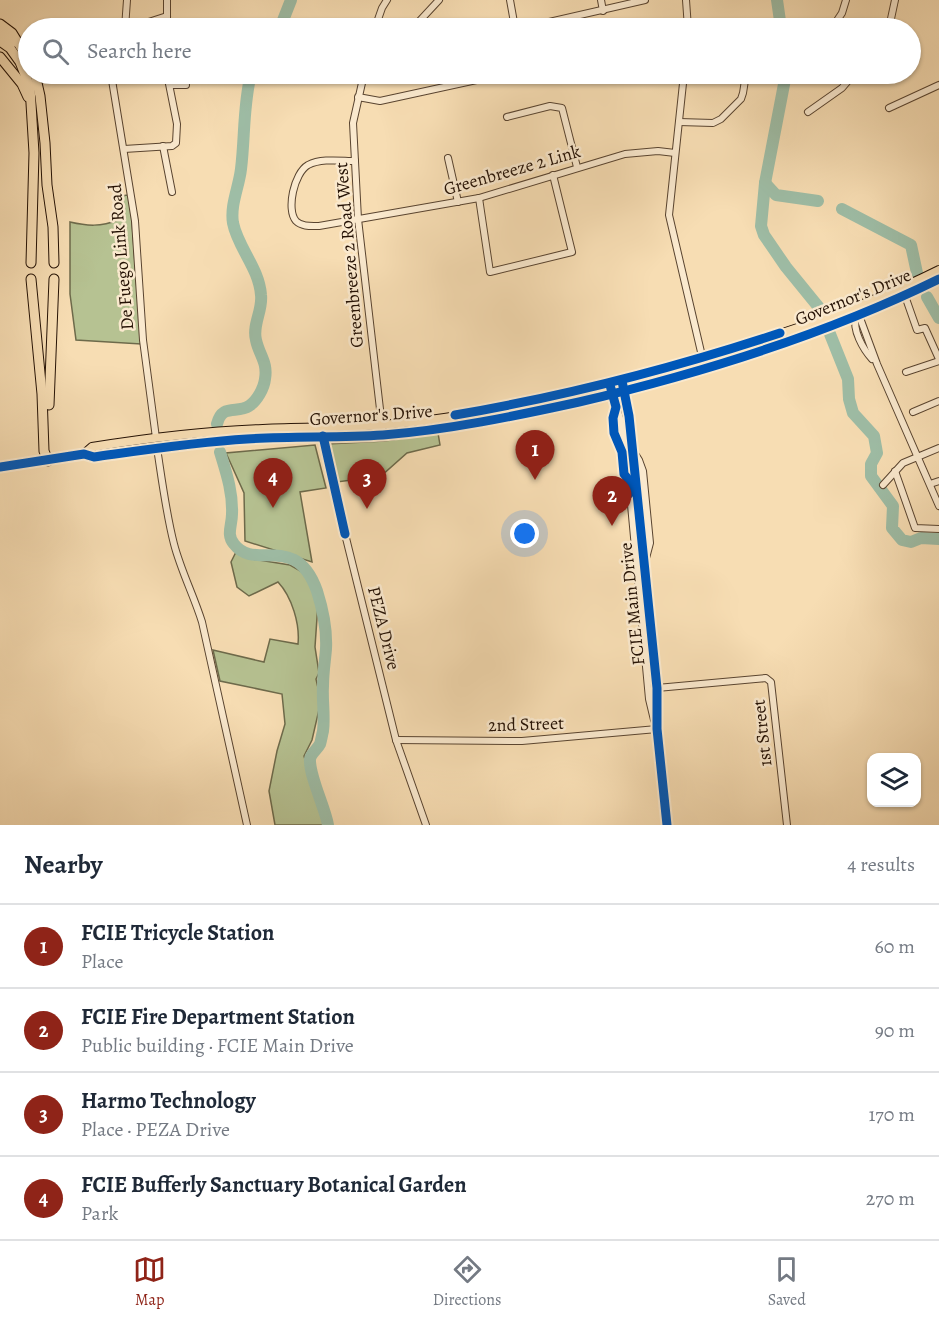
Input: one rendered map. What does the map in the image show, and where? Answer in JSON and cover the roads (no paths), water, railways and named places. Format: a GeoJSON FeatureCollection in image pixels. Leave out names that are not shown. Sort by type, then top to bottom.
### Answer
{"type":"FeatureCollection","features":[{"type":"Feature","properties":{"kind":"highway"},"geometry":{"type":"LineString","coordinates":[[0,24],[12,33],[18,43]]}},
{"type":"Feature","properties":{"kind":"highway"},"geometry":{"type":"LineString","coordinates":[[0,33],[18,47]]}},
{"type":"Feature","properties":{"kind":"highway"},"geometry":{"type":"LineString","coordinates":[[0,41],[18,58]]}},
{"type":"Feature","properties":{"kind":"highway"},"geometry":{"type":"LineString","coordinates":[[0,57],[18,79]]}},
{"type":"Feature","properties":{"kind":"highway"},"geometry":{"type":"LineString","coordinates":[[22,84],[31,108]]}},
{"type":"Feature","properties":{"kind":"highway"},"geometry":{"type":"LineString","coordinates":[[29,84],[34,153],[31,263]]}},
{"type":"Feature","properties":{"kind":"highway"},"geometry":{"type":"LineString","coordinates":[[37,84],[53,227],[54,263]]}},
{"type":"Feature","properties":{"kind":"highway"},"geometry":{"type":"LineString","coordinates":[[31,279],[42,394],[44,451],[48,461]]}},
{"type":"Feature","properties":{"kind":"highway"},"geometry":{"type":"LineString","coordinates":[[48,461],[50,450],[48,394],[54,279]]}},
{"type":"Feature","properties":{"kind":"main road","name":"Governor's Drive"},"geometry":{"type":"LineString","coordinates":[[903,292],[939,270]]}},
{"type":"Feature","properties":{"kind":"main road","name":"Governor's Drive"},"geometry":{"type":"LineString","coordinates":[[0,467],[84,454],[94,457],[236,440],[383,435],[491,420],[625,391],[705,369],[819,330],[837,323],[854,312],[939,279]]}},
{"type":"Feature","properties":{"kind":"main road","name":"Governor's Drive"},"geometry":{"type":"LineString","coordinates":[[84,454],[92,447],[156,438],[235,430],[382,425],[525,403],[622,380],[701,358],[834,314],[854,312]]}},
{"type":"Feature","properties":{"kind":"main road"},"geometry":{"type":"LineString","coordinates":[[607,384],[610,394]]}},
{"type":"Feature","properties":{"kind":"street"},"geometry":{"type":"LineString","coordinates":[[126,18],[127,0]]}},
{"type":"Feature","properties":{"kind":"street"},"geometry":{"type":"LineString","coordinates":[[161,18],[167,16],[167,0]]}},
{"type":"Feature","properties":{"kind":"street"},"geometry":{"type":"LineString","coordinates":[[378,18],[387,0]]}},
{"type":"Feature","properties":{"kind":"street"},"geometry":{"type":"LineString","coordinates":[[422,18],[439,0]]}},
{"type":"Feature","properties":{"kind":"street"},"geometry":{"type":"LineString","coordinates":[[510,0],[513,18]]}},
{"type":"Feature","properties":{"kind":"street"},"geometry":{"type":"LineString","coordinates":[[602,0],[603,11]]}},
{"type":"Feature","properties":{"kind":"street"},"geometry":{"type":"LineString","coordinates":[[570,18],[643,0]]}},
{"type":"Feature","properties":{"kind":"street"},"geometry":{"type":"LineString","coordinates":[[686,0],[687,18]]}},
{"type":"Feature","properties":{"kind":"street"},"geometry":{"type":"LineString","coordinates":[[839,18],[846,0]]}},
{"type":"Feature","properties":{"kind":"street"},"geometry":{"type":"LineString","coordinates":[[891,18],[895,0]]}},
{"type":"Feature","properties":{"kind":"street","name":"De Fuego Link Road"},"geometry":{"type":"LineString","coordinates":[[113,84],[135,221],[143,340],[156,438]]}},
{"type":"Feature","properties":{"kind":"street","name":"Greenbreeze 2 Road West"},"geometry":{"type":"LineString","coordinates":[[361,84],[353,123],[358,219],[383,435]]}},
{"type":"Feature","properties":{"kind":"street"},"geometry":{"type":"LineString","coordinates":[[358,97],[380,101],[458,84]]}},
{"type":"Feature","properties":{"kind":"street"},"geometry":{"type":"LineString","coordinates":[[683,84],[669,215],[705,369]]}},
{"type":"Feature","properties":{"kind":"street"},"geometry":{"type":"LineString","coordinates":[[679,122],[713,123],[721,119],[741,99],[744,84]]}},
{"type":"Feature","properties":{"kind":"street"},"geometry":{"type":"LineString","coordinates":[[808,112],[845,84]]}},
{"type":"Feature","properties":{"kind":"street"},"geometry":{"type":"LineString","coordinates":[[889,108],[939,84]]}},
{"type":"Feature","properties":{"kind":"street"},"geometry":{"type":"LineString","coordinates":[[124,149],[171,146],[176,143],[177,124],[170,85],[186,85]]}},
{"type":"Feature","properties":{"kind":"street"},"geometry":{"type":"LineString","coordinates":[[507,117],[550,106],[562,108],[577,167]]}},
{"type":"Feature","properties":{"kind":"street"},"geometry":{"type":"LineString","coordinates":[[163,146],[172,192]]}},
{"type":"Feature","properties":{"kind":"street","name":"Greenbreeze 2 Link"},"geometry":{"type":"LineString","coordinates":[[358,219],[479,198],[577,167],[641,152],[675,153]]}},
{"type":"Feature","properties":{"kind":"street"},"geometry":{"type":"LineString","coordinates":[[448,158],[458,202]]}},
{"type":"Feature","properties":{"kind":"street"},"geometry":{"type":"LineString","coordinates":[[356,161],[329,161],[306,166],[298,174],[292,194],[294,217],[297,222],[306,226],[358,219]]}},
{"type":"Feature","properties":{"kind":"street"},"geometry":{"type":"LineString","coordinates":[[479,198],[490,272],[572,252],[554,175]]}},
{"type":"Feature","properties":{"kind":"street"},"geometry":{"type":"LineString","coordinates":[[903,292],[917,330],[925,328],[939,360],[906,372]]}},
{"type":"Feature","properties":{"kind":"street"},"geometry":{"type":"LineString","coordinates":[[854,312],[854,320],[862,346],[877,364],[939,506]]}},
{"type":"Feature","properties":{"kind":"street","name":"FCIE Main Drive"},"geometry":{"type":"LineString","coordinates":[[622,380],[633,450],[643,471],[650,543],[644,565],[657,688],[657,729],[667,825]]}},
{"type":"Feature","properties":{"kind":"street","name":"FCIE Main Drive"},"geometry":{"type":"LineString","coordinates":[[610,394],[616,406],[613,418],[614,433],[622,452],[624,474],[628,479],[649,699],[657,729]]}},
{"type":"Feature","properties":{"kind":"street"},"geometry":{"type":"LineString","coordinates":[[913,412],[939,401]]}},
{"type":"Feature","properties":{"kind":"street","name":"PEZA Drive"},"geometry":{"type":"LineString","coordinates":[[323,436],[396,740],[426,825]]}},
{"type":"Feature","properties":{"kind":"street"},"geometry":{"type":"LineString","coordinates":[[158,448],[166,507],[175,546],[194,594],[202,622],[247,825]]}},
{"type":"Feature","properties":{"kind":"street"},"geometry":{"type":"LineString","coordinates":[[883,485],[903,463],[939,448]]}},
{"type":"Feature","properties":{"kind":"street"},"geometry":{"type":"LineString","coordinates":[[895,471],[915,528],[939,530]]}},
{"type":"Feature","properties":{"kind":"street"},"geometry":{"type":"LineString","coordinates":[[930,484],[939,480]]}},
{"type":"Feature","properties":{"kind":"street","name":"1st Street"},"geometry":{"type":"LineString","coordinates":[[657,688],[769,679],[787,825]]}},
{"type":"Feature","properties":{"kind":"street","name":"2nd Street"},"geometry":{"type":"LineString","coordinates":[[396,740],[522,741],[657,729]]}},
{"type":"Feature","properties":{"kind":"waterway"},"geometry":{"type":"LineString","coordinates":[[284,18],[291,0]]}},
{"type":"Feature","properties":{"kind":"waterway"},"geometry":{"type":"LineString","coordinates":[[777,0],[780,18]]}},
{"type":"Feature","properties":{"kind":"waterway"},"geometry":{"type":"LineString","coordinates":[[217,424],[222,413],[244,408],[255,401],[260,394],[266,373],[255,334],[261,301],[259,285],[253,267],[239,241],[232,216],[241,169],[248,84]]}},
{"type":"Feature","properties":{"kind":"waterway"},"geometry":{"type":"LineString","coordinates":[[784,84],[765,183],[761,226],[764,235],[786,267],[821,310]]}},
{"type":"Feature","properties":{"kind":"waterway"},"geometry":{"type":"LineString","coordinates":[[765,183],[776,195],[818,201]]}},
{"type":"Feature","properties":{"kind":"waterway"},"geometry":{"type":"LineString","coordinates":[[842,209],[911,245],[917,273]]}},
{"type":"Feature","properties":{"kind":"waterway"},"geometry":{"type":"LineString","coordinates":[[927,297],[939,318]]}},
{"type":"Feature","properties":{"kind":"waterway"},"geometry":{"type":"LineString","coordinates":[[830,334],[848,379],[849,399],[853,413],[874,436],[877,453],[871,464],[871,476],[893,506],[892,528],[902,540],[911,542],[921,538],[939,539]]}},
{"type":"Feature","properties":{"kind":"waterway"},"geometry":{"type":"LineString","coordinates":[[220,452],[229,482],[232,514],[230,533],[234,544],[243,552],[253,555],[287,557],[298,562],[308,573],[317,591],[324,620],[326,642],[323,681],[324,725],[320,744],[310,759],[310,766],[328,825]]}},
{"type":"Feature","properties":{"kind":"place","name":"FCIE Tricycle Station"},"geometry":{"type":"Point","coordinates":[535,480]}},
{"type":"Feature","properties":{"kind":"place","name":"FCIE Bufferly Sanctuary Botanical Garden"},"geometry":{"type":"Point","coordinates":[273,508]}},
{"type":"Feature","properties":{"kind":"place","name":"Harmo Technology"},"geometry":{"type":"Point","coordinates":[367,509]}},
{"type":"Feature","properties":{"kind":"place","name":"FCIE Fire Department Station"},"geometry":{"type":"Point","coordinates":[612,526]}}]}
